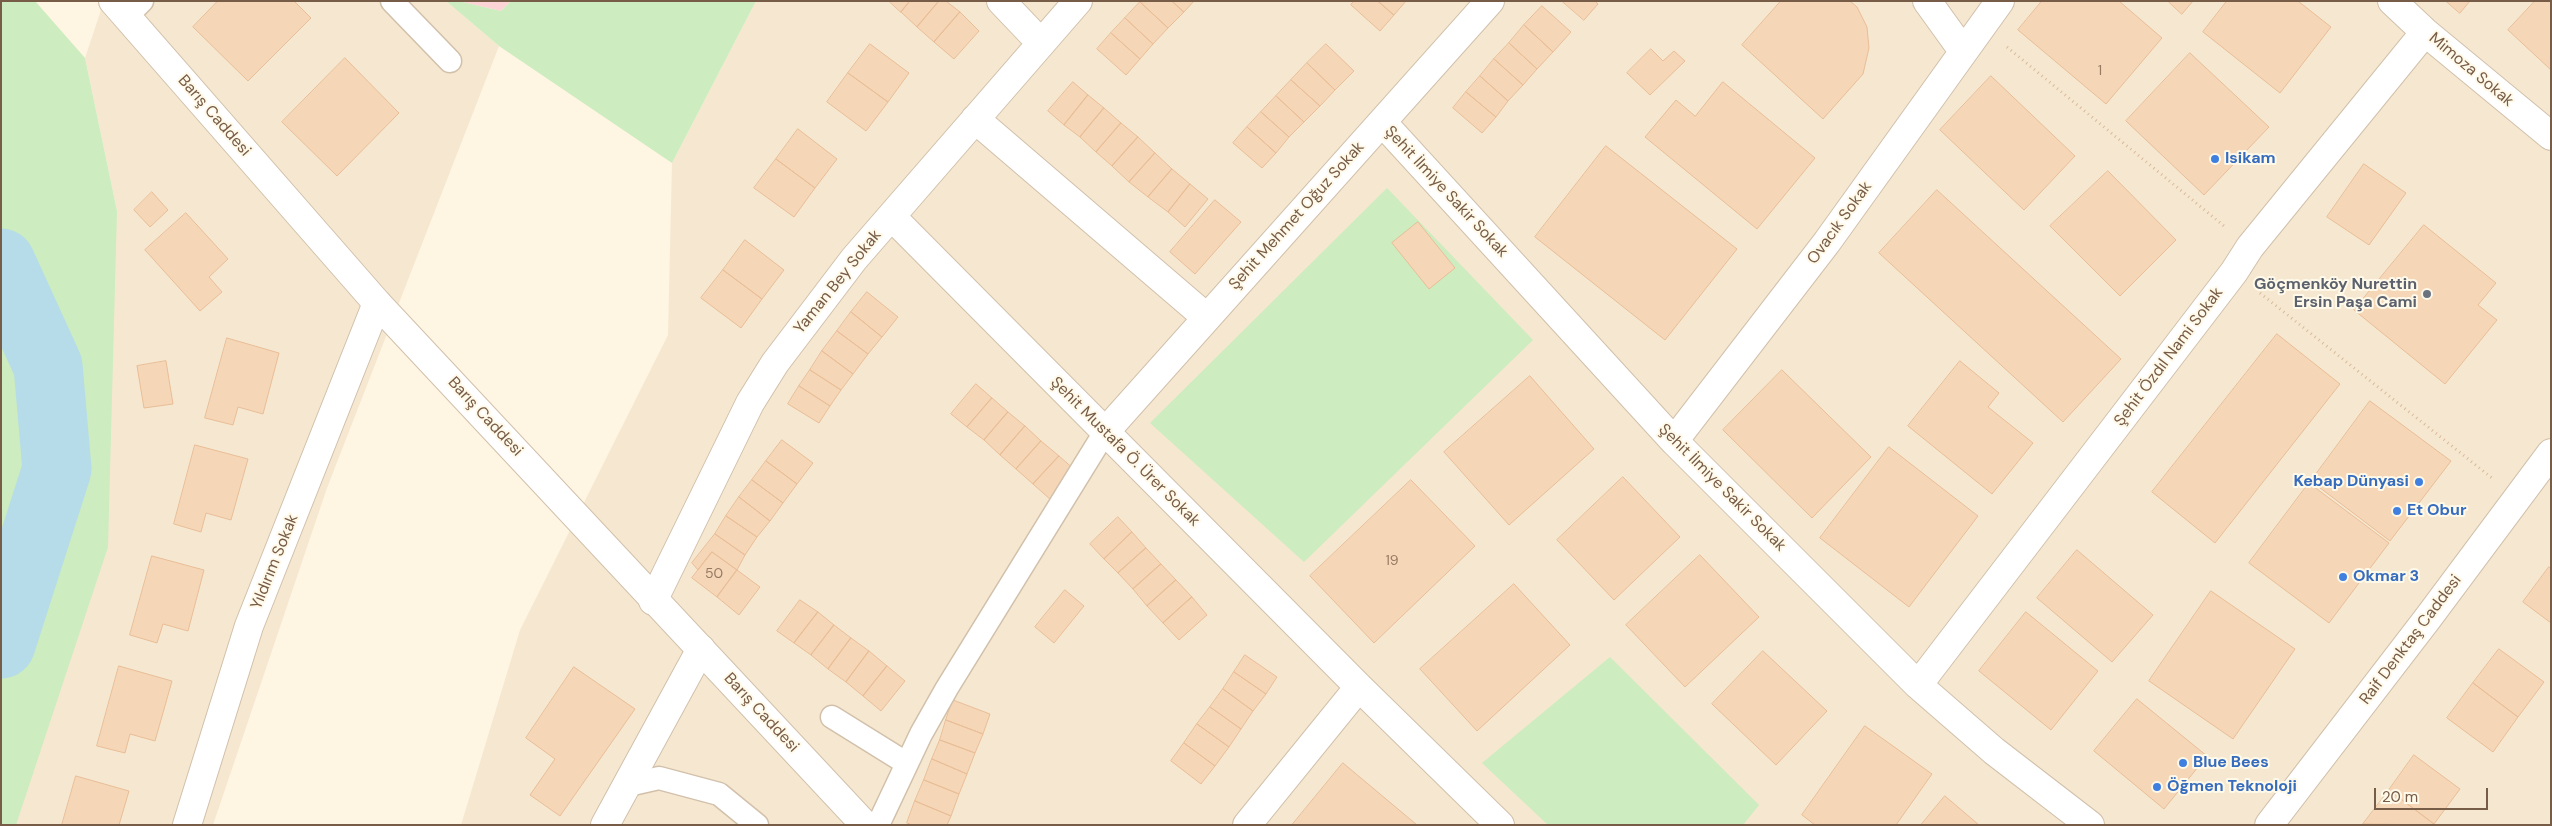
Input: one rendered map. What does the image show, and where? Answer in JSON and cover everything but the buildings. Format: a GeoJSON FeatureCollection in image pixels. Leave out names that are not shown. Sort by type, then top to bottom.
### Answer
{"type":"FeatureCollection","features":[{"type":"Feature","properties":{"kind":"street"},"geometry":{"type":"LineString","coordinates":[[1001,1],[1041,43]]}},
{"type":"Feature","properties":{"kind":"street","name":"Yaman Bey Sokak"},"geometry":{"type":"LineString","coordinates":[[653,601],[750,403],[811,312],[1078,1]]}},
{"type":"Feature","properties":{"kind":"street","name":"Şehit Mehmet Oğuz Sokak"},"geometry":{"type":"LineString","coordinates":[[1105,432],[1490,1]]}},
{"type":"Feature","properties":{"kind":"street"},"geometry":{"type":"LineString","coordinates":[[1927,1],[1963,51]]}},
{"type":"Feature","properties":{"kind":"street","name":"Ovacık Sokak"},"geometry":{"type":"LineString","coordinates":[[1674,441],[1827,242],[2000,1]]}},
{"type":"Feature","properties":{"kind":"street","name":"Mimoza Sokak"},"geometry":{"type":"LineString","coordinates":[[2392,1],[2425,32],[2551,136]]}},
{"type":"Feature","properties":{"kind":"street","name":"Barış Caddesi"},"geometry":{"type":"LineString","coordinates":[[128,6],[377,303],[523,458],[653,601],[701,649],[865,825]]}},
{"type":"Feature","properties":{"kind":"street","name":"Şehit Özdıl Nami Sokak"},"geometry":{"type":"LineString","coordinates":[[1918,685],[2234,272],[2250,247],[2425,32]]}},
{"type":"Feature","properties":{"kind":"street"},"geometry":{"type":"LineString","coordinates":[[975,119],[1206,318]]}},
{"type":"Feature","properties":{"kind":"street","name":"Şehit İlmiye Sakir Sokak"},"geometry":{"type":"LineString","coordinates":[[1382,122],[1674,441],[1918,685],[1994,751],[2090,825]]}},
{"type":"Feature","properties":{"kind":"street","name":"Şehit Mustafa Ö. Ürer Sokak"},"geometry":{"type":"LineString","coordinates":[[892,216],[1359,687],[1500,825]]}},
{"type":"Feature","properties":{"kind":"street","name":"Yıldırım Sokak"},"geometry":{"type":"LineString","coordinates":[[187,825],[249,626],[377,303]]}},
{"type":"Feature","properties":{"kind":"street","name":"Raif Denktaş Caddesi"},"geometry":{"type":"LineString","coordinates":[[2269,825],[2551,453]]}},
{"type":"Feature","properties":{"kind":"street"},"geometry":{"type":"LineString","coordinates":[[606,825],[701,649]]}},
{"type":"Feature","properties":{"kind":"street"},"geometry":{"type":"LineString","coordinates":[[1247,825],[1359,687]]}},
{"type":"Feature","properties":{"kind":"lane"},"geometry":{"type":"LineString","coordinates":[[392,1],[450,61]]}},
{"type":"Feature","properties":{"kind":"lane"},"geometry":{"type":"LineString","coordinates":[[878,825],[906,763],[961,663],[1105,432]]}},
{"type":"Feature","properties":{"kind":"lane"},"geometry":{"type":"LineString","coordinates":[[832,717],[906,763]]}},
{"type":"Feature","properties":{"kind":"lane"},"geometry":{"type":"LineString","coordinates":[[628,785],[658,778],[719,794],[757,825]]}},
{"type":"Feature","properties":{"kind":"path"},"geometry":{"type":"LineString","coordinates":[[1982,26],[2250,247]]}},
{"type":"Feature","properties":{"kind":"path"},"geometry":{"type":"LineString","coordinates":[[2234,272],[2518,498]]}},
{"type":"Feature","properties":{"kind":"shaded area"},"geometry":{"type":"Polygon","coordinates":[[[104,1],[446,1],[499,46],[327,488],[213,825],[10,825],[117,211],[85,58],[104,1]]]}},
{"type":"Feature","properties":{"kind":"shaded area"},"geometry":{"type":"Polygon","coordinates":[[[458,1],[511,1],[501,11],[458,1]]]}},
{"type":"Feature","properties":{"kind":"shaded area"},"geometry":{"type":"Polygon","coordinates":[[[756,1],[2551,1],[2551,825],[461,825],[520,630],[668,335],[672,163],[756,1]]]}},
{"type":"Feature","properties":{"kind":"green space"},"geometry":{"type":"Polygon","coordinates":[[[1,1],[35,1],[85,58],[117,211],[108,547],[16,825],[1,825],[1,1]]]}},
{"type":"Feature","properties":{"kind":"green space"},"geometry":{"type":"Polygon","coordinates":[[[446,1],[458,1],[501,11],[511,1],[756,1],[672,163],[499,46],[446,1]]]}},
{"type":"Feature","properties":{"kind":"green space"},"geometry":{"type":"Polygon","coordinates":[[[1387,188],[1533,340],[1304,562],[1150,423],[1387,188]]]}},
{"type":"Feature","properties":{"kind":"green space"},"geometry":{"type":"Polygon","coordinates":[[[1610,657],[1759,805],[1743,825],[1548,825],[1482,763],[1610,657]]]}},
{"type":"Feature","properties":{"kind":"waterway"},"geometry":{"type":"LineString","coordinates":[[1,263],[48,366],[57,469],[1,644]]}},
{"type":"Feature","properties":{"kind":"place","name":"Isikam"},"geometry":{"type":"Point","coordinates":[2215,159]}},
{"type":"Feature","properties":{"kind":"place","name":"Göçmenköy Nurettin Ersin Paşa Cami"},"geometry":{"type":"Point","coordinates":[2427,294]}},
{"type":"Feature","properties":{"kind":"place","name":"Kebap Dünyasi"},"geometry":{"type":"Point","coordinates":[2419,482]}},
{"type":"Feature","properties":{"kind":"place","name":"Et Obur"},"geometry":{"type":"Point","coordinates":[2397,511]}},
{"type":"Feature","properties":{"kind":"place","name":"Okmar 3"},"geometry":{"type":"Point","coordinates":[2343,577]}},
{"type":"Feature","properties":{"kind":"place","name":"Blue Bees"},"geometry":{"type":"Point","coordinates":[2183,763]}},
{"type":"Feature","properties":{"kind":"place","name":"Öğmen Teknoloji"},"geometry":{"type":"Point","coordinates":[2157,787]}}]}
